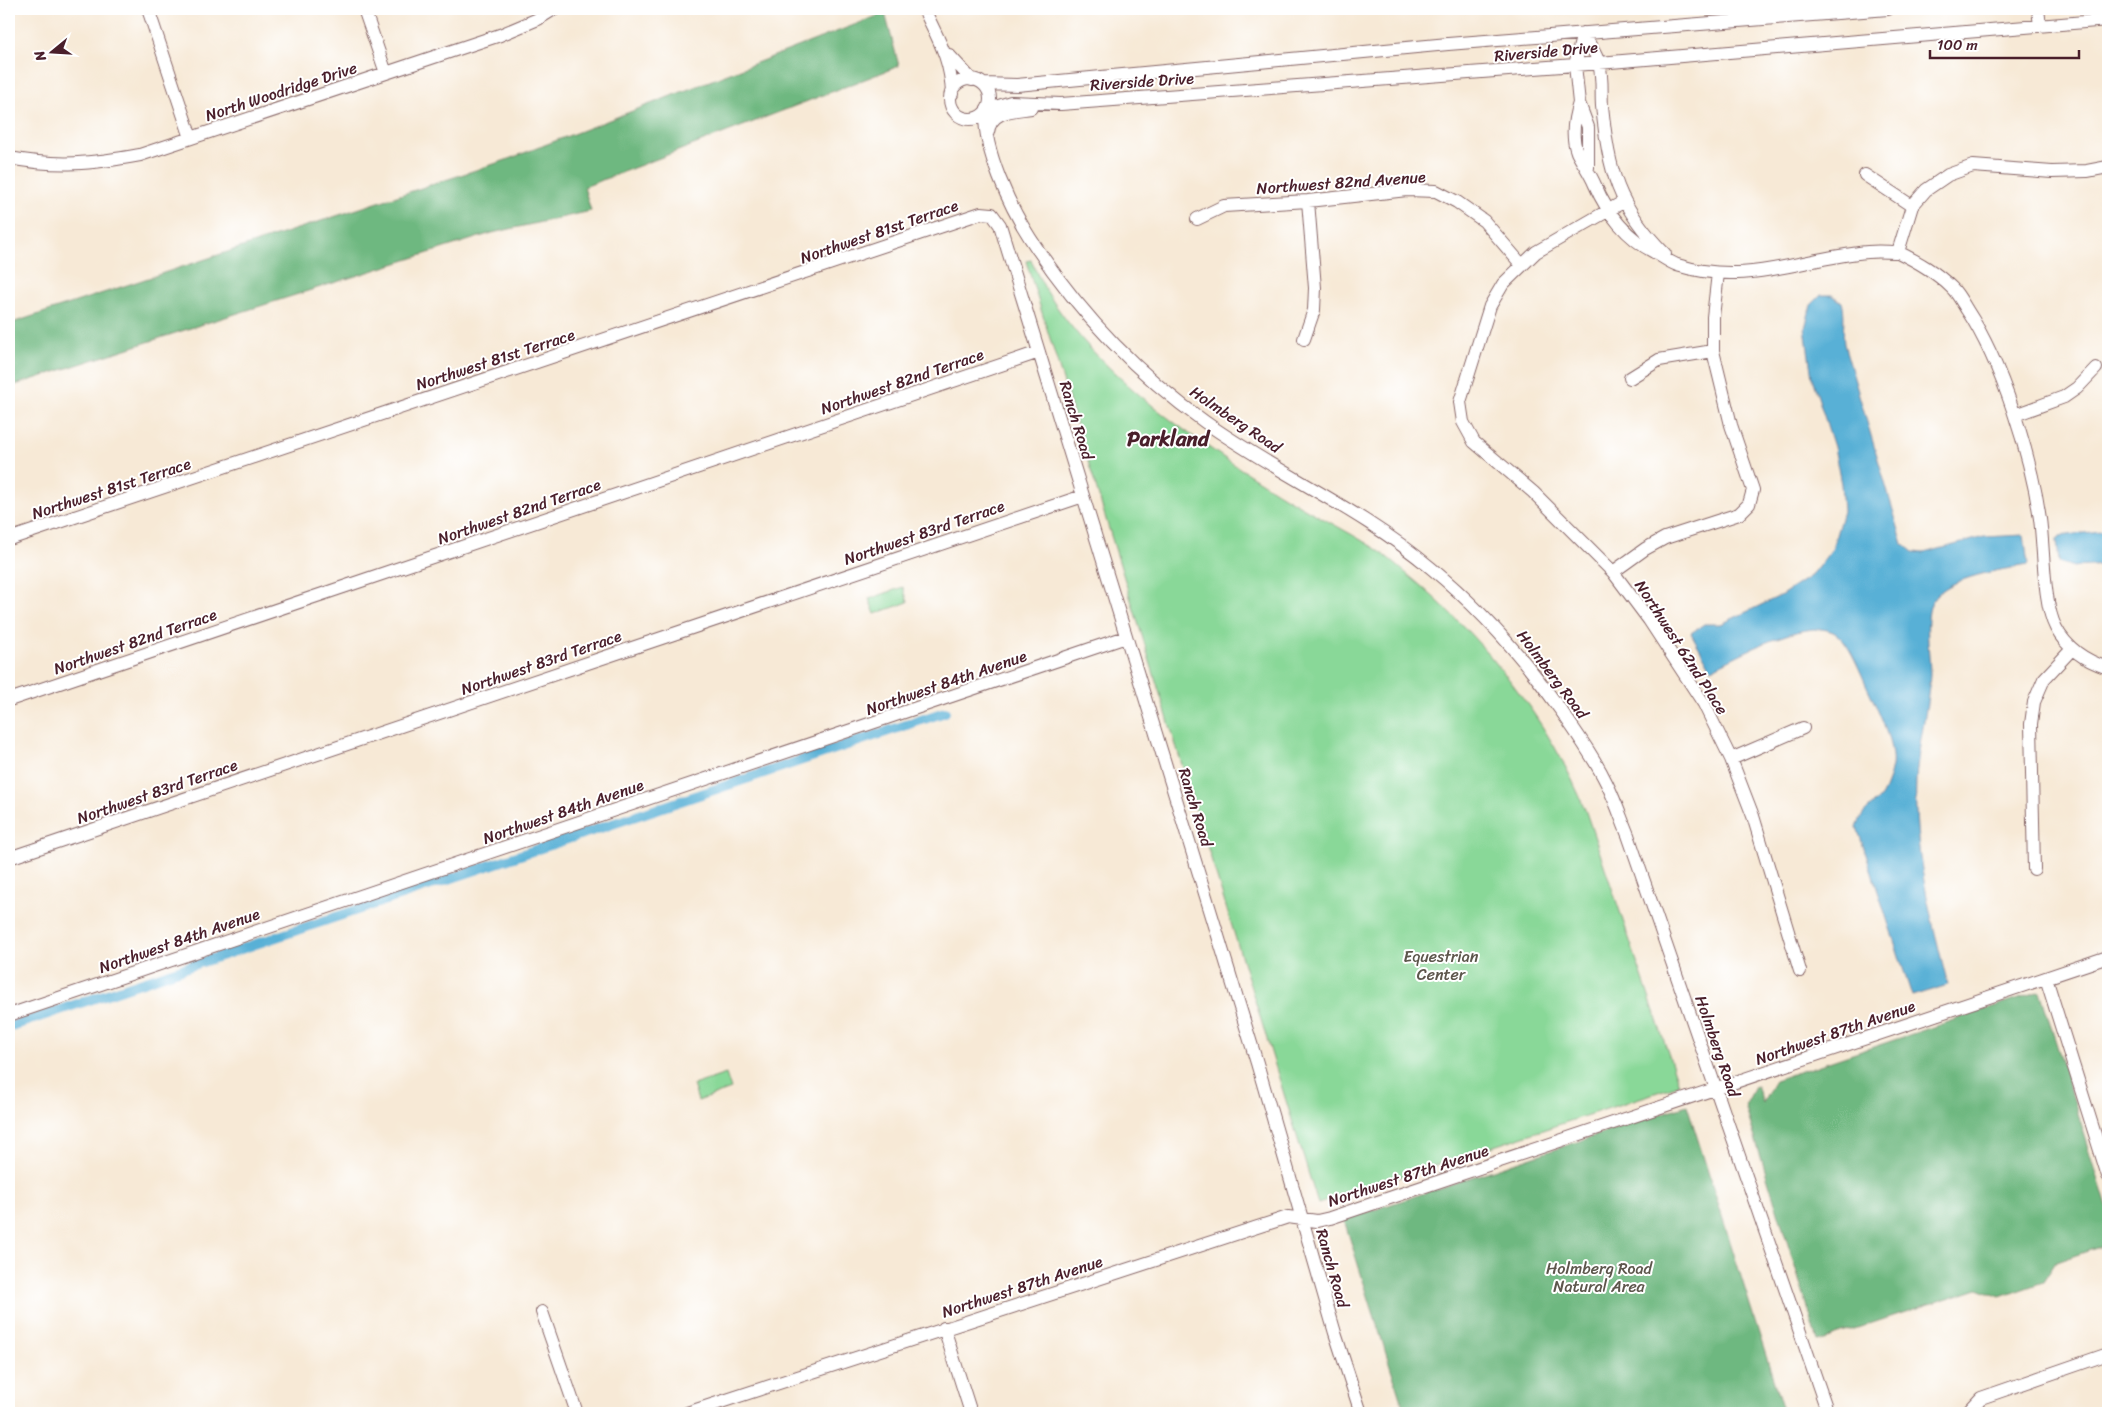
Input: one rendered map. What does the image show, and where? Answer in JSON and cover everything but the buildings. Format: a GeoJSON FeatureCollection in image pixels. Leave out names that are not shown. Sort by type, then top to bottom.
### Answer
{"type":"FeatureCollection","features":[{"type":"Feature","properties":{"kind":"street"},"geometry":{"type":"LineString","coordinates":[[148,9],[191,138]]}},
{"type":"Feature","properties":{"kind":"street"},"geometry":{"type":"LineString","coordinates":[[364,9],[386,73]]}},
{"type":"Feature","properties":{"kind":"street","name":"North Woodridge Drive"},"geometry":{"type":"LineString","coordinates":[[9,158],[35,163],[68,165],[140,155],[500,35],[538,19],[554,9]]}},
{"type":"Feature","properties":{"kind":"street"},"geometry":{"type":"LineString","coordinates":[[924,9],[944,49],[951,76],[952,108],[962,117],[977,118],[986,111],[990,99],[987,89],[959,67],[944,49]]}},
{"type":"Feature","properties":{"kind":"street","name":"Riverside Drive"},"geometry":{"type":"LineString","coordinates":[[978,82],[1017,85],[1410,48],[1888,9]]}},
{"type":"Feature","properties":{"kind":"street"},"geometry":{"type":"LineString","coordinates":[[2038,9],[2040,26]]}},
{"type":"Feature","properties":{"kind":"street","name":"Riverside Drive"},"geometry":{"type":"LineString","coordinates":[[986,111],[1011,102],[1060,104],[1575,65],[2108,20]]}},
{"type":"Feature","properties":{"kind":"street"},"geometry":{"type":"LineString","coordinates":[[1583,33],[1599,63],[1602,106],[1608,146],[1616,182],[1624,202],[1648,236],[1676,265]]}},
{"type":"Feature","properties":{"kind":"street"},"geometry":{"type":"LineString","coordinates":[[1583,33],[1575,65],[1579,103],[1588,127],[1588,168]]}},
{"type":"Feature","properties":{"kind":"street"},"geometry":{"type":"LineString","coordinates":[[952,94],[954,89],[962,82],[978,82]]}},
{"type":"Feature","properties":{"kind":"street"},"geometry":{"type":"LineString","coordinates":[[1579,103],[1574,120],[1574,137],[1577,151],[1588,168],[1607,210],[1643,246],[1676,265],[1718,273],[1740,274],[1777,270],[1836,256],[1870,251],[1898,252],[1930,269],[1953,289],[1973,319],[1989,350],[2015,415],[2032,477],[2040,519],[2049,611],[2056,628],[2072,649],[2089,662],[2108,668]]}},
{"type":"Feature","properties":{"kind":"street"},"geometry":{"type":"LineString","coordinates":[[987,144],[990,123],[995,117],[1006,112],[1060,104]]}},
{"type":"Feature","properties":{"kind":"street","name":"Holmberg Road"},"geometry":{"type":"LineString","coordinates":[[986,111],[987,144]]}},
{"type":"Feature","properties":{"kind":"street","name":"Holmberg Road"},"geometry":{"type":"LineString","coordinates":[[962,117],[987,144],[1017,215],[1036,247],[1088,316],[1136,364],[1205,422],[1342,504],[1410,550],[1462,595],[1497,629],[1541,682],[1578,734],[1606,783],[1628,835],[1828,1413]]}},
{"type":"Feature","properties":{"kind":"street"},"geometry":{"type":"LineString","coordinates":[[1588,148],[1608,146]]}},
{"type":"Feature","properties":{"kind":"street"},"geometry":{"type":"LineString","coordinates":[[1898,252],[1912,206],[1926,190],[1948,176],[1974,166],[2052,172],[2087,171],[2108,167]]}},
{"type":"Feature","properties":{"kind":"street"},"geometry":{"type":"LineString","coordinates":[[1865,175],[1912,206]]}},
{"type":"Feature","properties":{"kind":"street","name":"Northwest 82nd Avenue"},"geometry":{"type":"LineString","coordinates":[[1197,219],[1224,206],[1308,201],[1407,190],[1436,191],[1457,202],[1484,221],[1521,264]]}},
{"type":"Feature","properties":{"kind":"street"},"geometry":{"type":"LineString","coordinates":[[1304,339],[1314,310],[1315,288],[1308,201]]}},
{"type":"Feature","properties":{"kind":"street"},"geometry":{"type":"LineString","coordinates":[[1521,264],[1536,252],[1624,202]]}},
{"type":"Feature","properties":{"kind":"street","name":"Northwest 81st Terrace"},"geometry":{"type":"LineString","coordinates":[[9,539],[981,214],[992,214]]}},
{"type":"Feature","properties":{"kind":"street","name":"Ranch Road"},"geometry":{"type":"LineString","coordinates":[[992,214],[1000,225],[1302,1218],[1335,1333],[1361,1413]]}},
{"type":"Feature","properties":{"kind":"street","name":"Northwest 62nd Place"},"geometry":{"type":"LineString","coordinates":[[1521,264],[1503,284],[1490,306],[1460,402],[1463,422],[1474,442],[1533,492],[1613,572],[1649,620],[1704,704],[1731,759],[1753,816],[1800,971]]}},
{"type":"Feature","properties":{"kind":"street"},"geometry":{"type":"LineString","coordinates":[[1613,572],[1644,549],[1664,538],[1739,514],[1749,504],[1752,490],[1730,425],[1713,351],[1713,317],[1718,273]]}},
{"type":"Feature","properties":{"kind":"street"},"geometry":{"type":"LineString","coordinates":[[1630,378],[1659,360],[1713,351]]}},
{"type":"Feature","properties":{"kind":"street","name":"Northwest 82nd Terrace"},"geometry":{"type":"LineString","coordinates":[[9,700],[1039,352]]}},
{"type":"Feature","properties":{"kind":"street"},"geometry":{"type":"LineString","coordinates":[[2015,415],[2064,397],[2077,388],[2096,368]]}},
{"type":"Feature","properties":{"kind":"street","name":"Northwest 83rd Terrace"},"geometry":{"type":"LineString","coordinates":[[9,858],[1083,496]]}},
{"type":"Feature","properties":{"kind":"street","name":"Northwest 84th Avenue"},"geometry":{"type":"LineString","coordinates":[[9,1015],[1126,637]]}},
{"type":"Feature","properties":{"kind":"street"},"geometry":{"type":"LineString","coordinates":[[2034,869],[2030,724],[2034,702],[2044,679],[2072,649]]}},
{"type":"Feature","properties":{"kind":"street"},"geometry":{"type":"LineString","coordinates":[[1731,759],[1803,728]]}},
{"type":"Feature","properties":{"kind":"street","name":"Northwest 87th Avenue"},"geometry":{"type":"LineString","coordinates":[[687,1413],[1288,1217],[1317,1221],[1330,1218],[2108,957]]}},
{"type":"Feature","properties":{"kind":"street"},"geometry":{"type":"LineString","coordinates":[[2046,978],[2108,1176]]}},
{"type":"Feature","properties":{"kind":"street"},"geometry":{"type":"LineString","coordinates":[[542,1312],[577,1413]]}},
{"type":"Feature","properties":{"kind":"street"},"geometry":{"type":"LineString","coordinates":[[944,1328],[971,1413]]}},
{"type":"Feature","properties":{"kind":"street"},"geometry":{"type":"LineString","coordinates":[[1967,1413],[1980,1398],[2108,1354]]}},
{"type":"Feature","properties":{"kind":"green space"},"geometry":{"type":"Polygon","coordinates":[[[885,13],[899,66],[584,187],[591,211],[492,233],[9,387],[9,324],[506,160],[885,13]]]}},
{"type":"Feature","properties":{"kind":"green space","name":"Equestrian Center"},"geometry":{"type":"Polygon","coordinates":[[[1031,260],[1050,297],[1075,331],[1106,364],[1140,395],[1176,424],[1250,475],[1384,555],[1435,598],[1462,625],[1511,683],[1534,713],[1554,746],[1586,812],[1679,1085],[1318,1204],[1026,261],[1031,260]]]}},
{"type":"Feature","properties":{"kind":"green space"},"geometry":{"type":"Polygon","coordinates":[[[903,587],[908,602],[875,614],[869,599],[903,587]]]}},
{"type":"Feature","properties":{"kind":"green space"},"geometry":{"type":"Polygon","coordinates":[[[2040,991],[2108,1210],[2108,1244],[2056,1262],[2043,1282],[2000,1297],[1978,1288],[1818,1341],[1745,1106],[1755,1087],[1757,1086],[1763,1103],[1775,1080],[2040,991]]]}},
{"type":"Feature","properties":{"kind":"green space"},"geometry":{"type":"Polygon","coordinates":[[[726,1074],[731,1089],[698,1101],[693,1085],[726,1074]]]}},
{"type":"Feature","properties":{"kind":"green space","name":"Holmberg Road Natural Area"},"geometry":{"type":"Polygon","coordinates":[[[1687,1105],[1784,1413],[1405,1413],[1344,1220],[1687,1105]]]}},
{"type":"Feature","properties":{"kind":"water"},"geometry":{"type":"Polygon","coordinates":[[[1821,295],[1832,295],[1842,302],[1844,312],[1844,344],[1903,544],[1913,552],[1924,553],[1984,537],[2024,535],[2028,565],[1977,575],[1951,585],[1933,600],[1930,607],[1928,636],[1930,675],[1916,780],[1917,832],[1920,858],[1935,935],[1948,985],[1912,996],[1857,827],[1865,812],[1884,792],[1892,766],[1892,758],[1881,719],[1850,650],[1839,636],[1833,632],[1821,629],[1806,630],[1771,640],[1711,669],[1691,633],[1704,624],[1721,624],[1780,596],[1812,575],[1832,549],[1843,511],[1841,484],[1834,447],[1812,378],[1805,328],[1811,305],[1821,295]]]}},
{"type":"Feature","properties":{"kind":"water"},"geometry":{"type":"Polygon","coordinates":[[[2108,530],[2108,565],[2073,567],[2059,562],[2057,540],[2060,536],[2108,530]]]}},
{"type":"Feature","properties":{"kind":"waterway"},"geometry":{"type":"LineString","coordinates":[[9,1027],[945,712]]}},
{"type":"Feature","properties":{"kind":"district","name":"Parkland"},"geometry":{"type":"Point","coordinates":[1168,439]}}]}
